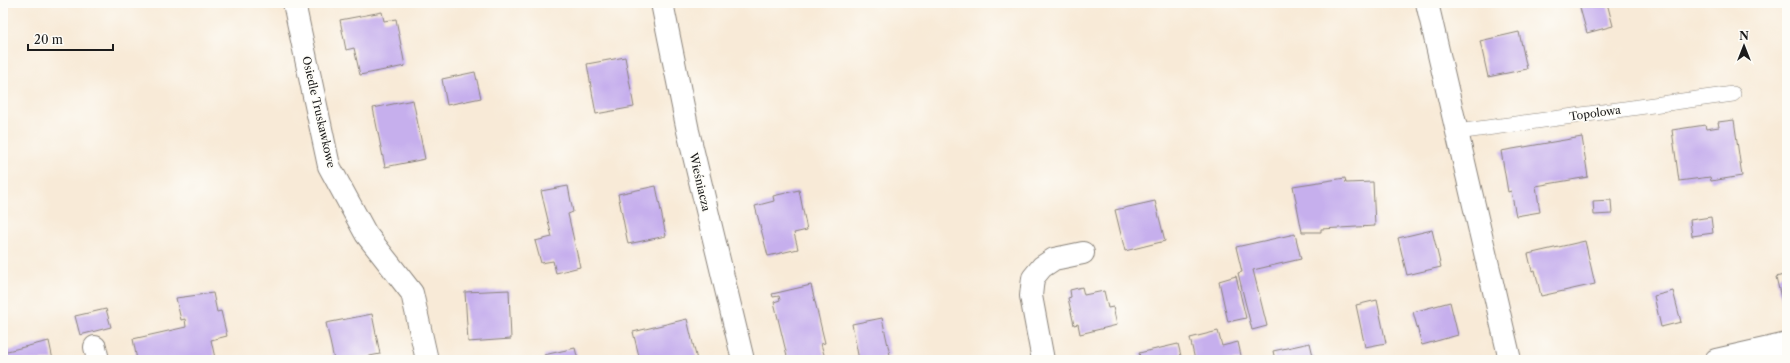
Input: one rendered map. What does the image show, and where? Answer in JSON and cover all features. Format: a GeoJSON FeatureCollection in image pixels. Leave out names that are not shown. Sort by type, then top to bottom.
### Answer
{"type":"FeatureCollection","features":[{"type":"Feature","properties":{"kind":"street","name":"Osiedle Truskawkowe"},"geometry":{"type":"LineString","coordinates":[[294,3],[329,166],[366,234],[412,293],[427,360]]}},
{"type":"Feature","properties":{"kind":"street","name":"Wieśniacza"},"geometry":{"type":"LineString","coordinates":[[662,3],[688,131],[743,360]]}},
{"type":"Feature","properties":{"kind":"street"},"geometry":{"type":"LineString","coordinates":[[1427,3],[1510,360]]}},
{"type":"Feature","properties":{"kind":"street"},"geometry":{"type":"LineString","coordinates":[[1043,360],[1031,296],[1033,278],[1042,267],[1054,259],[1083,253]]}},
{"type":"Feature","properties":{"kind":"street"},"geometry":{"type":"LineString","coordinates":[[1716,360],[1787,344]]}},
{"type":"Feature","properties":{"kind":"lane","name":"Topolowa"},"geometry":{"type":"LineString","coordinates":[[1457,132],[1733,94]]}},
{"type":"Feature","properties":{"kind":"building"},"geometry":{"type":"Polygon","coordinates":[[[1600,3],[1607,3],[1613,26],[1587,33],[1580,8],[1600,3]]]}},
{"type":"Feature","properties":{"kind":"building"},"geometry":{"type":"Polygon","coordinates":[[[382,12],[384,21],[396,19],[405,66],[360,75],[354,48],[346,50],[340,20],[382,12]]]}},
{"type":"Feature","properties":{"kind":"building"},"geometry":{"type":"Polygon","coordinates":[[[1519,32],[1527,69],[1488,77],[1480,41],[1519,32]]]}},
{"type":"Feature","properties":{"kind":"building"},"geometry":{"type":"Polygon","coordinates":[[[625,57],[634,107],[596,114],[587,64],[625,57]]]}},
{"type":"Feature","properties":{"kind":"building"},"geometry":{"type":"Polygon","coordinates":[[[475,72],[481,98],[447,105],[442,79],[475,72]]]}},
{"type":"Feature","properties":{"kind":"building"},"geometry":{"type":"Polygon","coordinates":[[[413,100],[425,159],[385,167],[373,108],[413,100]]]}},
{"type":"Feature","properties":{"kind":"building"},"geometry":{"type":"Polygon","coordinates":[[[1734,120],[1742,176],[1711,181],[1710,177],[1679,181],[1672,130],[1705,125],[1706,129],[1719,127],[1718,122],[1734,120]]]}},
{"type":"Feature","properties":{"kind":"building"},"geometry":{"type":"Polygon","coordinates":[[[1582,137],[1588,177],[1536,186],[1540,212],[1516,216],[1511,191],[1508,192],[1501,151],[1582,137]]]}},
{"type":"Feature","properties":{"kind":"building"},"geometry":{"type":"Polygon","coordinates":[[[1345,178],[1346,183],[1373,182],[1375,226],[1321,229],[1321,232],[1302,232],[1293,186],[1345,178]]]}},
{"type":"Feature","properties":{"kind":"building"},"geometry":{"type":"Polygon","coordinates":[[[568,186],[573,212],[568,214],[580,267],[556,273],[553,261],[541,263],[535,241],[552,237],[541,191],[568,186]]]}},
{"type":"Feature","properties":{"kind":"building"},"geometry":{"type":"Polygon","coordinates":[[[656,186],[666,236],[628,244],[618,194],[656,186]]]}},
{"type":"Feature","properties":{"kind":"building"},"geometry":{"type":"Polygon","coordinates":[[[799,190],[807,230],[794,233],[798,249],[768,256],[755,206],[774,201],[773,196],[799,190]]]}},
{"type":"Feature","properties":{"kind":"building"},"geometry":{"type":"Polygon","coordinates":[[[1611,200],[1612,214],[1594,215],[1593,201],[1611,200]]]}},
{"type":"Feature","properties":{"kind":"building"},"geometry":{"type":"Polygon","coordinates":[[[1155,201],[1165,241],[1125,251],[1115,210],[1155,201]]]}},
{"type":"Feature","properties":{"kind":"building"},"geometry":{"type":"Polygon","coordinates":[[[1711,217],[1713,233],[1692,236],[1690,220],[1711,217]]]}},
{"type":"Feature","properties":{"kind":"building"},"geometry":{"type":"Polygon","coordinates":[[[1432,230],[1441,267],[1407,275],[1398,238],[1432,230]]]}},
{"type":"Feature","properties":{"kind":"building"},"geometry":{"type":"Polygon","coordinates":[[[1295,234],[1301,259],[1253,270],[1267,326],[1252,330],[1238,273],[1242,272],[1236,247],[1295,234]]]}},
{"type":"Feature","properties":{"kind":"building"},"geometry":{"type":"Polygon","coordinates":[[[1585,241],[1595,284],[1541,296],[1535,270],[1532,271],[1528,254],[1585,241]]]}},
{"type":"Feature","properties":{"kind":"building"},"geometry":{"type":"Polygon","coordinates":[[[1787,274],[1787,305],[1783,306],[1776,277],[1787,274]]]}},
{"type":"Feature","properties":{"kind":"building"},"geometry":{"type":"Polygon","coordinates":[[[1236,276],[1246,318],[1228,322],[1219,281],[1236,276]]]}},
{"type":"Feature","properties":{"kind":"building"},"geometry":{"type":"Polygon","coordinates":[[[811,285],[825,343],[821,344],[825,358],[816,360],[788,360],[774,302],[780,300],[779,296],[773,297],[772,294],[811,285]]]}},
{"type":"Feature","properties":{"kind":"building"},"geometry":{"type":"Polygon","coordinates":[[[1082,287],[1084,295],[1104,291],[1108,308],[1113,307],[1117,325],[1080,334],[1078,324],[1074,325],[1068,298],[1071,297],[1070,290],[1082,287]]]}},
{"type":"Feature","properties":{"kind":"building"},"geometry":{"type":"Polygon","coordinates":[[[509,290],[511,339],[468,342],[465,292],[509,290]]]}},
{"type":"Feature","properties":{"kind":"building"},"geometry":{"type":"Polygon","coordinates":[[[1673,291],[1681,322],[1661,327],[1654,296],[1673,291]]]}},
{"type":"Feature","properties":{"kind":"building"},"geometry":{"type":"Polygon","coordinates":[[[213,293],[217,312],[221,311],[227,336],[211,340],[215,358],[205,360],[137,360],[133,339],[186,327],[185,319],[181,320],[176,298],[213,293]]]}},
{"type":"Feature","properties":{"kind":"building"},"geometry":{"type":"Polygon","coordinates":[[[1377,300],[1386,343],[1365,347],[1356,305],[1377,300]]]}},
{"type":"Feature","properties":{"kind":"building"},"geometry":{"type":"Polygon","coordinates":[[[1450,302],[1458,335],[1422,345],[1413,312],[1450,302]]]}},
{"type":"Feature","properties":{"kind":"building"},"geometry":{"type":"Polygon","coordinates":[[[106,309],[111,327],[80,335],[75,316],[106,309]]]}},
{"type":"Feature","properties":{"kind":"building"},"geometry":{"type":"Polygon","coordinates":[[[372,314],[380,354],[349,360],[334,360],[326,323],[372,314]]]}},
{"type":"Feature","properties":{"kind":"building"},"geometry":{"type":"Polygon","coordinates":[[[882,318],[890,355],[875,360],[859,360],[852,324],[882,318]]]}},
{"type":"Feature","properties":{"kind":"building"},"geometry":{"type":"Polygon","coordinates":[[[687,319],[697,360],[640,360],[633,332],[687,319]]]}},
{"type":"Feature","properties":{"kind":"building"},"geometry":{"type":"Polygon","coordinates":[[[1218,331],[1222,346],[1238,342],[1242,360],[1195,360],[1190,338],[1218,331]]]}},
{"type":"Feature","properties":{"kind":"building"},"geometry":{"type":"Polygon","coordinates":[[[49,341],[53,360],[3,360],[3,352],[49,341]]]}},
{"type":"Feature","properties":{"kind":"building"},"geometry":{"type":"Polygon","coordinates":[[[1310,343],[1314,360],[1275,360],[1273,351],[1310,343]]]}},
{"type":"Feature","properties":{"kind":"building"},"geometry":{"type":"Polygon","coordinates":[[[1178,344],[1182,360],[1141,360],[1139,353],[1178,344]]]}},
{"type":"Feature","properties":{"kind":"building"},"geometry":{"type":"Polygon","coordinates":[[[575,348],[578,360],[545,360],[544,355],[575,348]]]}}]}
